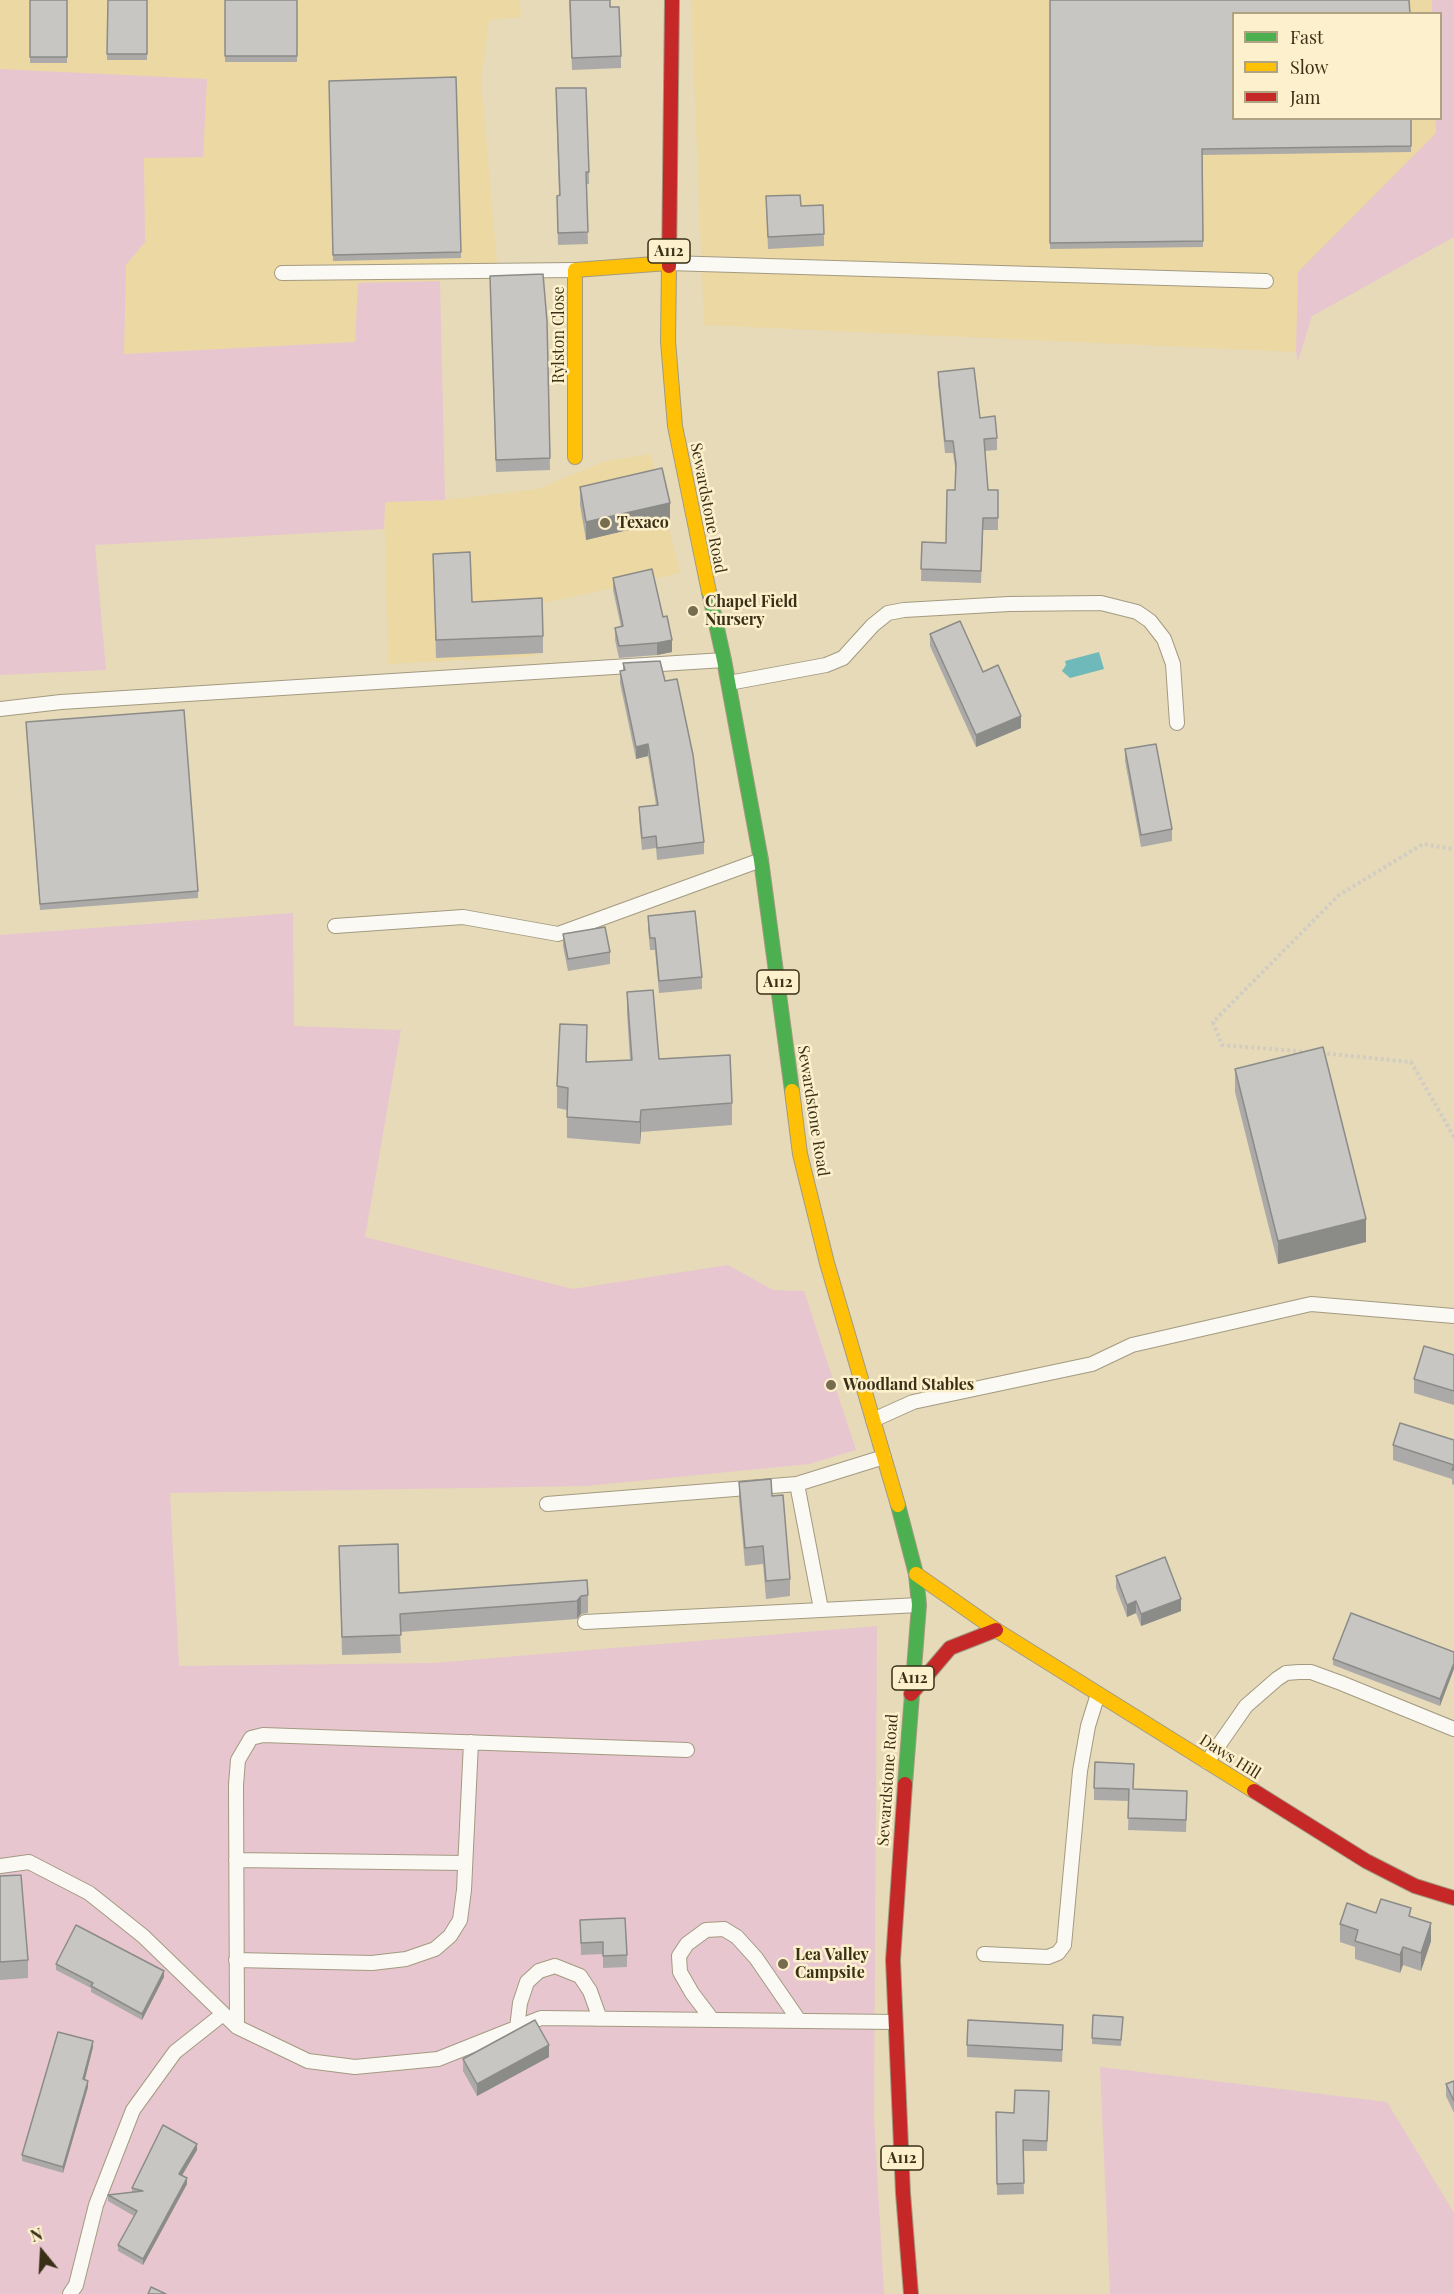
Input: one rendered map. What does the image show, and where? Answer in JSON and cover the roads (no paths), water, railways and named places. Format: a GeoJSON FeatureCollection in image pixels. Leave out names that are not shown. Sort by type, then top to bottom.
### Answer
{"type":"FeatureCollection","features":[{"type":"Feature","properties":{"kind":"main road","name":"Sewardstone Road"},"geometry":{"type":"LineString","coordinates":[[672,0],[668,341],[675,426],[696,537],[729,683],[761,860],[800,1154],[828,1263],[916,1574],[919,1605],[893,1960],[903,2193],[911,2294]]}},
{"type":"Feature","properties":{"kind":"main road","name":"Rylston Close"},"geometry":{"type":"LineString","coordinates":[[575,457],[575,270],[668,263]]}},
{"type":"Feature","properties":{"kind":"main road","name":"Daws Hill"},"geometry":{"type":"LineString","coordinates":[[916,1574],[996,1630],[1366,1862],[1415,1886],[1454,1898]]}},
{"type":"Feature","properties":{"kind":"main road"},"geometry":{"type":"LineString","coordinates":[[911,1694],[950,1648],[996,1630]]}},
{"type":"Feature","properties":{"kind":"lane"},"geometry":{"type":"LineString","coordinates":[[668,263],[1266,281]]}},
{"type":"Feature","properties":{"kind":"lane"},"geometry":{"type":"LineString","coordinates":[[282,273],[575,270]]}},
{"type":"Feature","properties":{"kind":"lane"},"geometry":{"type":"LineString","coordinates":[[729,683],[826,665],[843,658],[873,625],[888,614],[904,610],[1009,604],[1101,603],[1137,612],[1150,621],[1164,639],[1173,664],[1177,723]]}},
{"type":"Feature","properties":{"kind":"lane"},"geometry":{"type":"LineString","coordinates":[[0,709],[62,702],[724,660]]}},
{"type":"Feature","properties":{"kind":"lane"},"geometry":{"type":"LineString","coordinates":[[334,926],[463,917],[558,934],[761,860]]}},
{"type":"Feature","properties":{"kind":"lane"},"geometry":{"type":"LineString","coordinates":[[873,1420],[913,1402],[1092,1364],[1132,1345],[1311,1304],[1454,1316]]}},
{"type":"Feature","properties":{"kind":"lane"},"geometry":{"type":"LineString","coordinates":[[547,1504],[796,1484],[884,1457]]}},
{"type":"Feature","properties":{"kind":"lane"},"geometry":{"type":"LineString","coordinates":[[796,1484],[821,1610]]}},
{"type":"Feature","properties":{"kind":"lane"},"geometry":{"type":"LineString","coordinates":[[585,1622],[919,1605]]}},
{"type":"Feature","properties":{"kind":"lane"},"geometry":{"type":"LineString","coordinates":[[1207,1762],[1246,1706],[1277,1679],[1286,1674],[1299,1672],[1311,1672],[1341,1683],[1454,1729]]}},
{"type":"Feature","properties":{"kind":"lane"},"geometry":{"type":"LineString","coordinates":[[984,1954],[1048,1957],[1058,1953],[1064,1946],[1080,1770],[1088,1726],[1098,1694]]}},
{"type":"Feature","properties":{"kind":"lane"},"geometry":{"type":"LineString","coordinates":[[237,2027],[238,1760],[251,1738],[263,1735],[687,1750]]}},
{"type":"Feature","properties":{"kind":"lane"},"geometry":{"type":"LineString","coordinates":[[236,1960],[372,1963],[406,1959],[435,1949],[450,1936],[460,1920],[471,1742]]}},
{"type":"Feature","properties":{"kind":"lane"},"geometry":{"type":"LineString","coordinates":[[236,1860],[465,1863]]}},
{"type":"Feature","properties":{"kind":"lane"},"geometry":{"type":"LineString","coordinates":[[0,1866],[29,1862],[89,1893],[143,1936],[237,2027],[308,2061],[355,2067],[438,2059],[541,2018],[711,2018],[895,2022]]}},
{"type":"Feature","properties":{"kind":"lane"},"geometry":{"type":"LineString","coordinates":[[711,2018],[680,1972],[679,1956],[687,1944],[706,1930],[724,1929],[737,1937],[756,1958],[798,2019]]}},
{"type":"Feature","properties":{"kind":"lane"},"geometry":{"type":"LineString","coordinates":[[517,2028],[520,2003],[527,1982],[539,1971],[555,1966],[580,1977],[590,1991],[600,2019]]}},
{"type":"Feature","properties":{"kind":"lane"},"geometry":{"type":"LineString","coordinates":[[70,2294],[76,2285],[96,2205],[133,2110],[175,2052],[223,2014]]}},
{"type":"Feature","properties":{"kind":"water"},"geometry":{"type":"Polygon","coordinates":[[[1099,652],[1104,669],[1070,678],[1062,671],[1066,665],[1065,661],[1099,652]]]}},
{"type":"Feature","properties":{"kind":"place","name":"Texaco"},"geometry":{"type":"Point","coordinates":[605,523]}},
{"type":"Feature","properties":{"kind":"place","name":"Chapel Field Nursery"},"geometry":{"type":"Point","coordinates":[693,611]}},
{"type":"Feature","properties":{"kind":"place","name":"Woodland Stables"},"geometry":{"type":"Point","coordinates":[831,1385]}},
{"type":"Feature","properties":{"kind":"place","name":"Lea Valley Campsite"},"geometry":{"type":"Point","coordinates":[783,1964]}}]}
